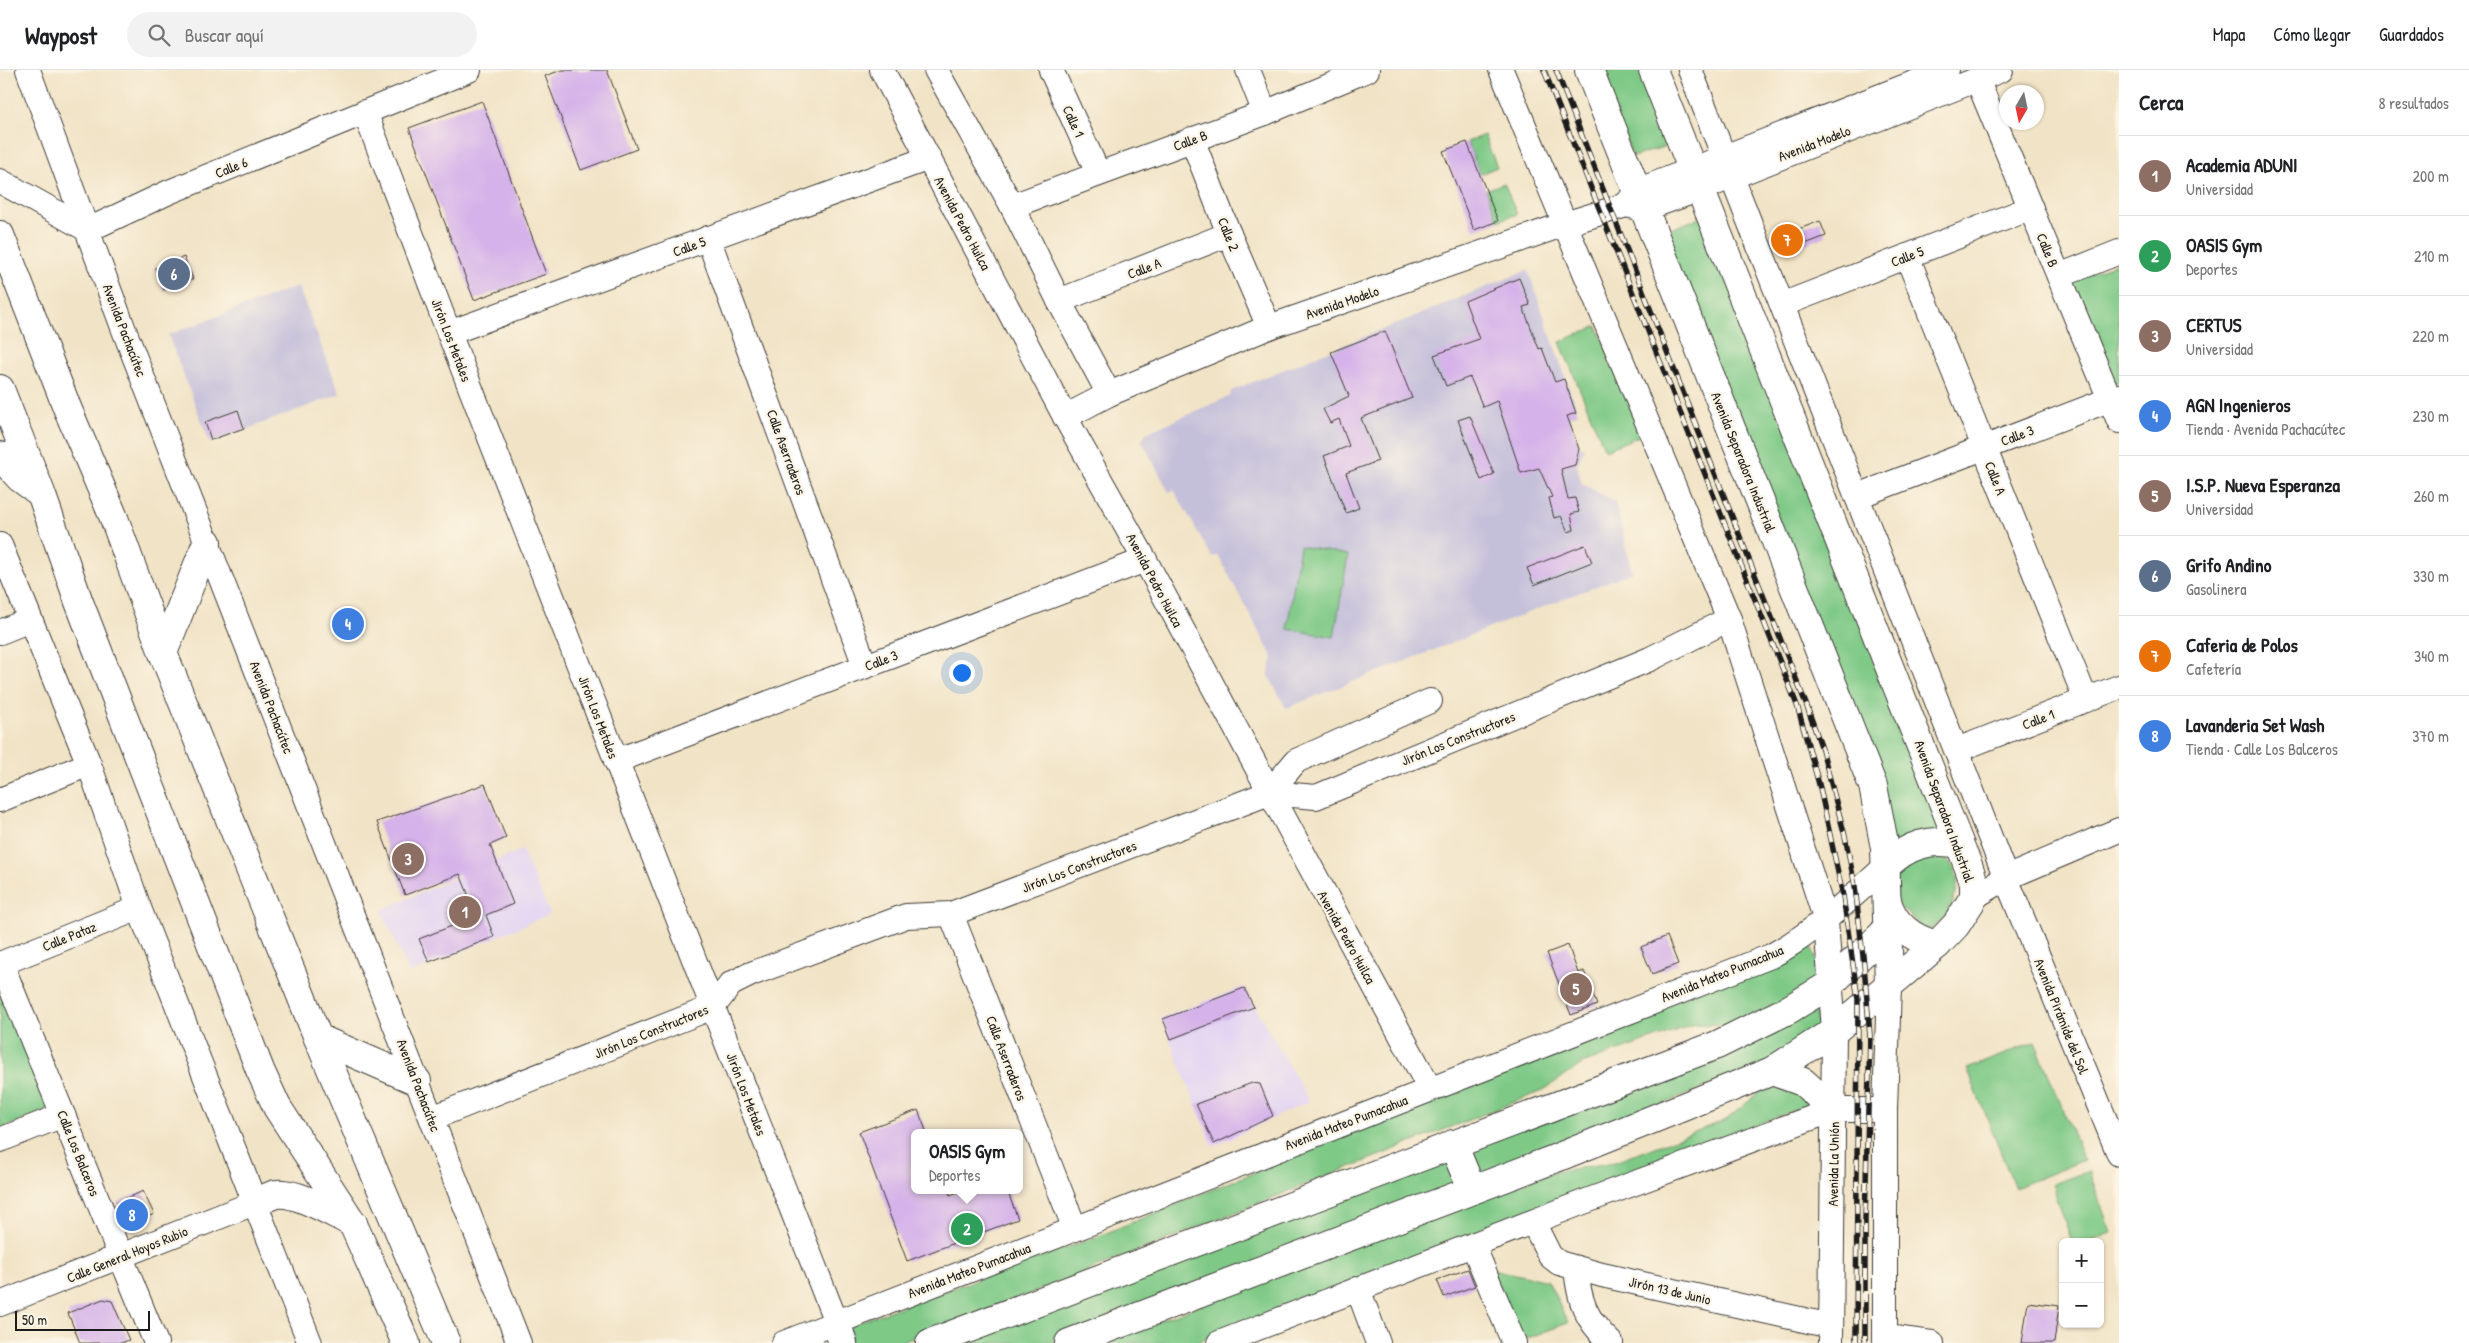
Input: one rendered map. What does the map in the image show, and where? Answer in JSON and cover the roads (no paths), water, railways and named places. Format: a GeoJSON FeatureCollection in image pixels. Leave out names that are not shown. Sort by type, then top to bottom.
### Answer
{"type":"FeatureCollection","features":[{"type":"Feature","properties":{"kind":"main road","name":"Avenida Separadora Industrial"},"geometry":{"type":"LineString","coordinates":[[1589,70],[1636,202],[1725,417],[1873,786],[1886,865],[1886,932],[1889,985]]}},
{"type":"Feature","properties":{"kind":"main road","name":"Avenida Separadora Industrial"},"geometry":{"type":"LineString","coordinates":[[1653,70],[1974,883],[1974,897],[1956,925],[1937,945],[1889,985]]}},
{"type":"Feature","properties":{"kind":"main road"},"geometry":{"type":"LineString","coordinates":[[0,235],[68,410],[114,518],[163,653],[318,1038],[446,1343]]}},
{"type":"Feature","properties":{"kind":"main road"},"geometry":{"type":"LineString","coordinates":[[0,389],[41,493],[79,602],[260,1070],[277,1107],[353,1224],[406,1343]]}},
{"type":"Feature","properties":{"kind":"main road"},"geometry":{"type":"LineString","coordinates":[[0,456],[20,478],[41,493]]}},
{"type":"Feature","properties":{"kind":"main road"},"geometry":{"type":"LineString","coordinates":[[163,653],[207,542]]}},
{"type":"Feature","properties":{"kind":"main road"},"geometry":{"type":"LineString","coordinates":[[1886,865],[1906,849],[1918,844],[1946,841],[1959,844]]}},
{"type":"Feature","properties":{"kind":"main road"},"geometry":{"type":"LineString","coordinates":[[1886,899],[1894,917],[1906,932],[1926,943],[1937,945]]}},
{"type":"Feature","properties":{"kind":"main road"},"geometry":{"type":"LineString","coordinates":[[930,1343],[1717,1045],[1788,1010],[1829,985],[1886,932]]}},
{"type":"Feature","properties":{"kind":"main road"},"geometry":{"type":"LineString","coordinates":[[1070,1343],[1472,1190],[1772,1071],[1834,1031],[1889,985]]}},
{"type":"Feature","properties":{"kind":"main road"},"geometry":{"type":"LineString","coordinates":[[318,1038],[417,1081]]}},
{"type":"Feature","properties":{"kind":"main road"},"geometry":{"type":"LineString","coordinates":[[1772,1071],[1803,1082],[1834,1110]]}},
{"type":"Feature","properties":{"kind":"main road"},"geometry":{"type":"LineString","coordinates":[[1453,1144],[1472,1190]]}},
{"type":"Feature","properties":{"kind":"main road"},"geometry":{"type":"LineString","coordinates":[[254,1203],[277,1194],[288,1195],[313,1203],[353,1224]]}},
{"type":"Feature","properties":{"kind":"street","name":"Avenida Pachacútec"},"geometry":{"type":"LineString","coordinates":[[28,70],[124,330],[519,1343]]}},
{"type":"Feature","properties":{"kind":"street","name":"Calle 6"},"geometry":{"type":"LineString","coordinates":[[88,230],[169,192],[469,70]]}},
{"type":"Feature","properties":{"kind":"street","name":"Avenida Pedro Huilca"},"geometry":{"type":"LineString","coordinates":[[882,70],[1065,417],[1145,560],[1430,1089]]}},
{"type":"Feature","properties":{"kind":"street"},"geometry":{"type":"LineString","coordinates":[[936,70],[1012,206],[1059,301],[1109,394]]}},
{"type":"Feature","properties":{"kind":"street","name":"Calle 1"},"geometry":{"type":"LineString","coordinates":[[1051,70],[1098,173]]}},
{"type":"Feature","properties":{"kind":"street"},"geometry":{"type":"LineString","coordinates":[[1248,70],[1264,113]]}},
{"type":"Feature","properties":{"kind":"street"},"geometry":{"type":"LineString","coordinates":[[1501,70],[1729,619],[1826,921],[1829,985]]}},
{"type":"Feature","properties":{"kind":"street"},"geometry":{"type":"LineString","coordinates":[[1690,70],[1784,304],[2006,878]]}},
{"type":"Feature","properties":{"kind":"street","name":"Avenida Modelo"},"geometry":{"type":"LineString","coordinates":[[1065,417],[1109,394],[1269,327],[1565,224],[1636,202],[1697,179],[1946,70]]}},
{"type":"Feature","properties":{"kind":"street","name":"Avenida Modelo"},"geometry":{"type":"LineString","coordinates":[[1729,166],[2001,70]]}},
{"type":"Feature","properties":{"kind":"street","name":"Calle B"},"geometry":{"type":"LineString","coordinates":[[1012,206],[1264,113],[1363,71]]}},
{"type":"Feature","properties":{"kind":"street","name":"Calle B"},"geometry":{"type":"LineString","coordinates":[[1977,79],[2059,276],[2116,405]]}},
{"type":"Feature","properties":{"kind":"street","name":"Jirón Los Metales"},"geometry":{"type":"LineString","coordinates":[[365,112],[449,334],[839,1333]]}},
{"type":"Feature","properties":{"kind":"street","name":"Calle 2"},"geometry":{"type":"LineString","coordinates":[[1192,139],[1228,234],[1269,327]]}},
{"type":"Feature","properties":{"kind":"street","name":"Calle 5"},"geometry":{"type":"LineString","coordinates":[[449,334],[929,158]]}},
{"type":"Feature","properties":{"kind":"street"},"geometry":{"type":"LineString","coordinates":[[0,181],[88,230]]}},
{"type":"Feature","properties":{"kind":"street","name":"Calle 5"},"geometry":{"type":"LineString","coordinates":[[1784,304],[2031,208]]}},
{"type":"Feature","properties":{"kind":"street","name":"Calle A"},"geometry":{"type":"LineString","coordinates":[[1059,301],[1228,234]]}},
{"type":"Feature","properties":{"kind":"street","name":"Calle Aserraderos"},"geometry":{"type":"LineString","coordinates":[[708,238],[865,666]]}},
{"type":"Feature","properties":{"kind":"street"},"geometry":{"type":"LineString","coordinates":[[2059,276],[2119,252]]}},
{"type":"Feature","properties":{"kind":"street","name":"Calle A"},"geometry":{"type":"LineString","coordinates":[[1907,256],[2086,700]]}},
{"type":"Feature","properties":{"kind":"street","name":"Calle 3"},"geometry":{"type":"LineString","coordinates":[[1858,496],[1984,448],[2116,405]]}},
{"type":"Feature","properties":{"kind":"street"},"geometry":{"type":"LineString","coordinates":[[0,545],[89,764],[138,908],[310,1343]]}},
{"type":"Feature","properties":{"kind":"street","name":"Calle 3"},"geometry":{"type":"LineString","coordinates":[[616,761],[1145,560]]}},
{"type":"Feature","properties":{"kind":"street","name":"Jirón Los Constructores"},"geometry":{"type":"LineString","coordinates":[[432,1118],[713,1007],[731,984],[751,974],[906,916],[951,914],[1269,793],[1316,797],[1650,659],[1729,619]]}},
{"type":"Feature","properties":{"kind":"street"},"geometry":{"type":"LineString","coordinates":[[0,632],[30,620]]}},
{"type":"Feature","properties":{"kind":"street","name":"Calle 1"},"geometry":{"type":"LineString","coordinates":[[1957,750],[2119,687]]}},
{"type":"Feature","properties":{"kind":"street"},"geometry":{"type":"LineString","coordinates":[[1269,793],[1296,761],[1430,701]]}},
{"type":"Feature","properties":{"kind":"street"},"geometry":{"type":"LineString","coordinates":[[0,800],[89,764]]}},
{"type":"Feature","properties":{"kind":"street"},"geometry":{"type":"LineString","coordinates":[[1974,897],[2006,878],[2119,830]]}},
{"type":"Feature","properties":{"kind":"street","name":"Avenida Mateo Pumacahua"},"geometry":{"type":"LineString","coordinates":[[784,1343],[839,1333],[1075,1229],[1771,956],[1800,940],[1826,921],[1886,865]]}},
{"type":"Feature","properties":{"kind":"street","name":"Avenida Pirámide del Sol"},"geometry":{"type":"LineString","coordinates":[[2006,878],[2116,1141]]}},
{"type":"Feature","properties":{"kind":"street","name":"Calle Pataz"},"geometry":{"type":"LineString","coordinates":[[1,963],[138,908]]}},
{"type":"Feature","properties":{"kind":"street","name":"Calle Aserraderos"},"geometry":{"type":"LineString","coordinates":[[951,914],[1075,1229]]}},
{"type":"Feature","properties":{"kind":"street","name":"Calle Los Balceros"},"geometry":{"type":"LineString","coordinates":[[1,963],[156,1343]]}},
{"type":"Feature","properties":{"kind":"street","name":"Avenida La Unión"},"geometry":{"type":"LineString","coordinates":[[1829,985],[1834,1031],[1831,1334]]}},
{"type":"Feature","properties":{"kind":"street"},"geometry":{"type":"LineString","coordinates":[[1889,985],[1885,1110],[1885,1340],[1932,1343]]}},
{"type":"Feature","properties":{"kind":"street"},"geometry":{"type":"LineString","coordinates":[[1229,1341],[1533,1222],[1834,1110],[1885,1110]]}},
{"type":"Feature","properties":{"kind":"street"},"geometry":{"type":"LineString","coordinates":[[0,1140],[63,1115]]}},
{"type":"Feature","properties":{"kind":"street","name":"Calle General Hoyos Rubio"},"geometry":{"type":"LineString","coordinates":[[0,1304],[254,1203]]}},
{"type":"Feature","properties":{"kind":"street","name":"Jirón 13 de Junio"},"geometry":{"type":"LineString","coordinates":[[1533,1222],[1550,1256],[1559,1263],[1831,1334]]}},
{"type":"Feature","properties":{"kind":"street"},"geometry":{"type":"LineString","coordinates":[[1473,1245],[1514,1343]]}},
{"type":"Feature","properties":{"kind":"street"},"geometry":{"type":"LineString","coordinates":[[1576,1268],[1581,1302],[1592,1322],[1611,1343]]}},
{"type":"Feature","properties":{"kind":"street"},"geometry":{"type":"LineString","coordinates":[[1358,1289],[1378,1343]]}},
{"type":"Feature","properties":{"kind":"railway"},"geometry":{"type":"LineString","coordinates":[[1544,70],[1797,705],[1820,788],[1843,896],[1858,999],[1856,1343]]}},
{"type":"Feature","properties":{"kind":"railway"},"geometry":{"type":"LineString","coordinates":[[1556,70],[1806,704],[1822,749],[1845,836],[1855,886],[1870,1036],[1865,1220],[1865,1343]]}},
{"type":"Feature","properties":{"kind":"place","name":"Caferia de Polos"},"geometry":{"type":"Point","coordinates":[1787,240]}},
{"type":"Feature","properties":{"kind":"place","name":"Grifo Andino"},"geometry":{"type":"Point","coordinates":[174,274]}},
{"type":"Feature","properties":{"kind":"place","name":"AGN Ingenieros"},"geometry":{"type":"Point","coordinates":[348,624]}},
{"type":"Feature","properties":{"kind":"place","name":"CERTUS"},"geometry":{"type":"Point","coordinates":[408,859]}},
{"type":"Feature","properties":{"kind":"place","name":"Academia ADUNI"},"geometry":{"type":"Point","coordinates":[465,912]}},
{"type":"Feature","properties":{"kind":"place","name":"I.S.P. Nueva Esperanza"},"geometry":{"type":"Point","coordinates":[1576,989]}},
{"type":"Feature","properties":{"kind":"place","name":"Lavanderia Set Wash"},"geometry":{"type":"Point","coordinates":[132,1215]}},
{"type":"Feature","properties":{"kind":"place","name":"OASIS Gym"},"geometry":{"type":"Point","coordinates":[967,1229]}}]}
